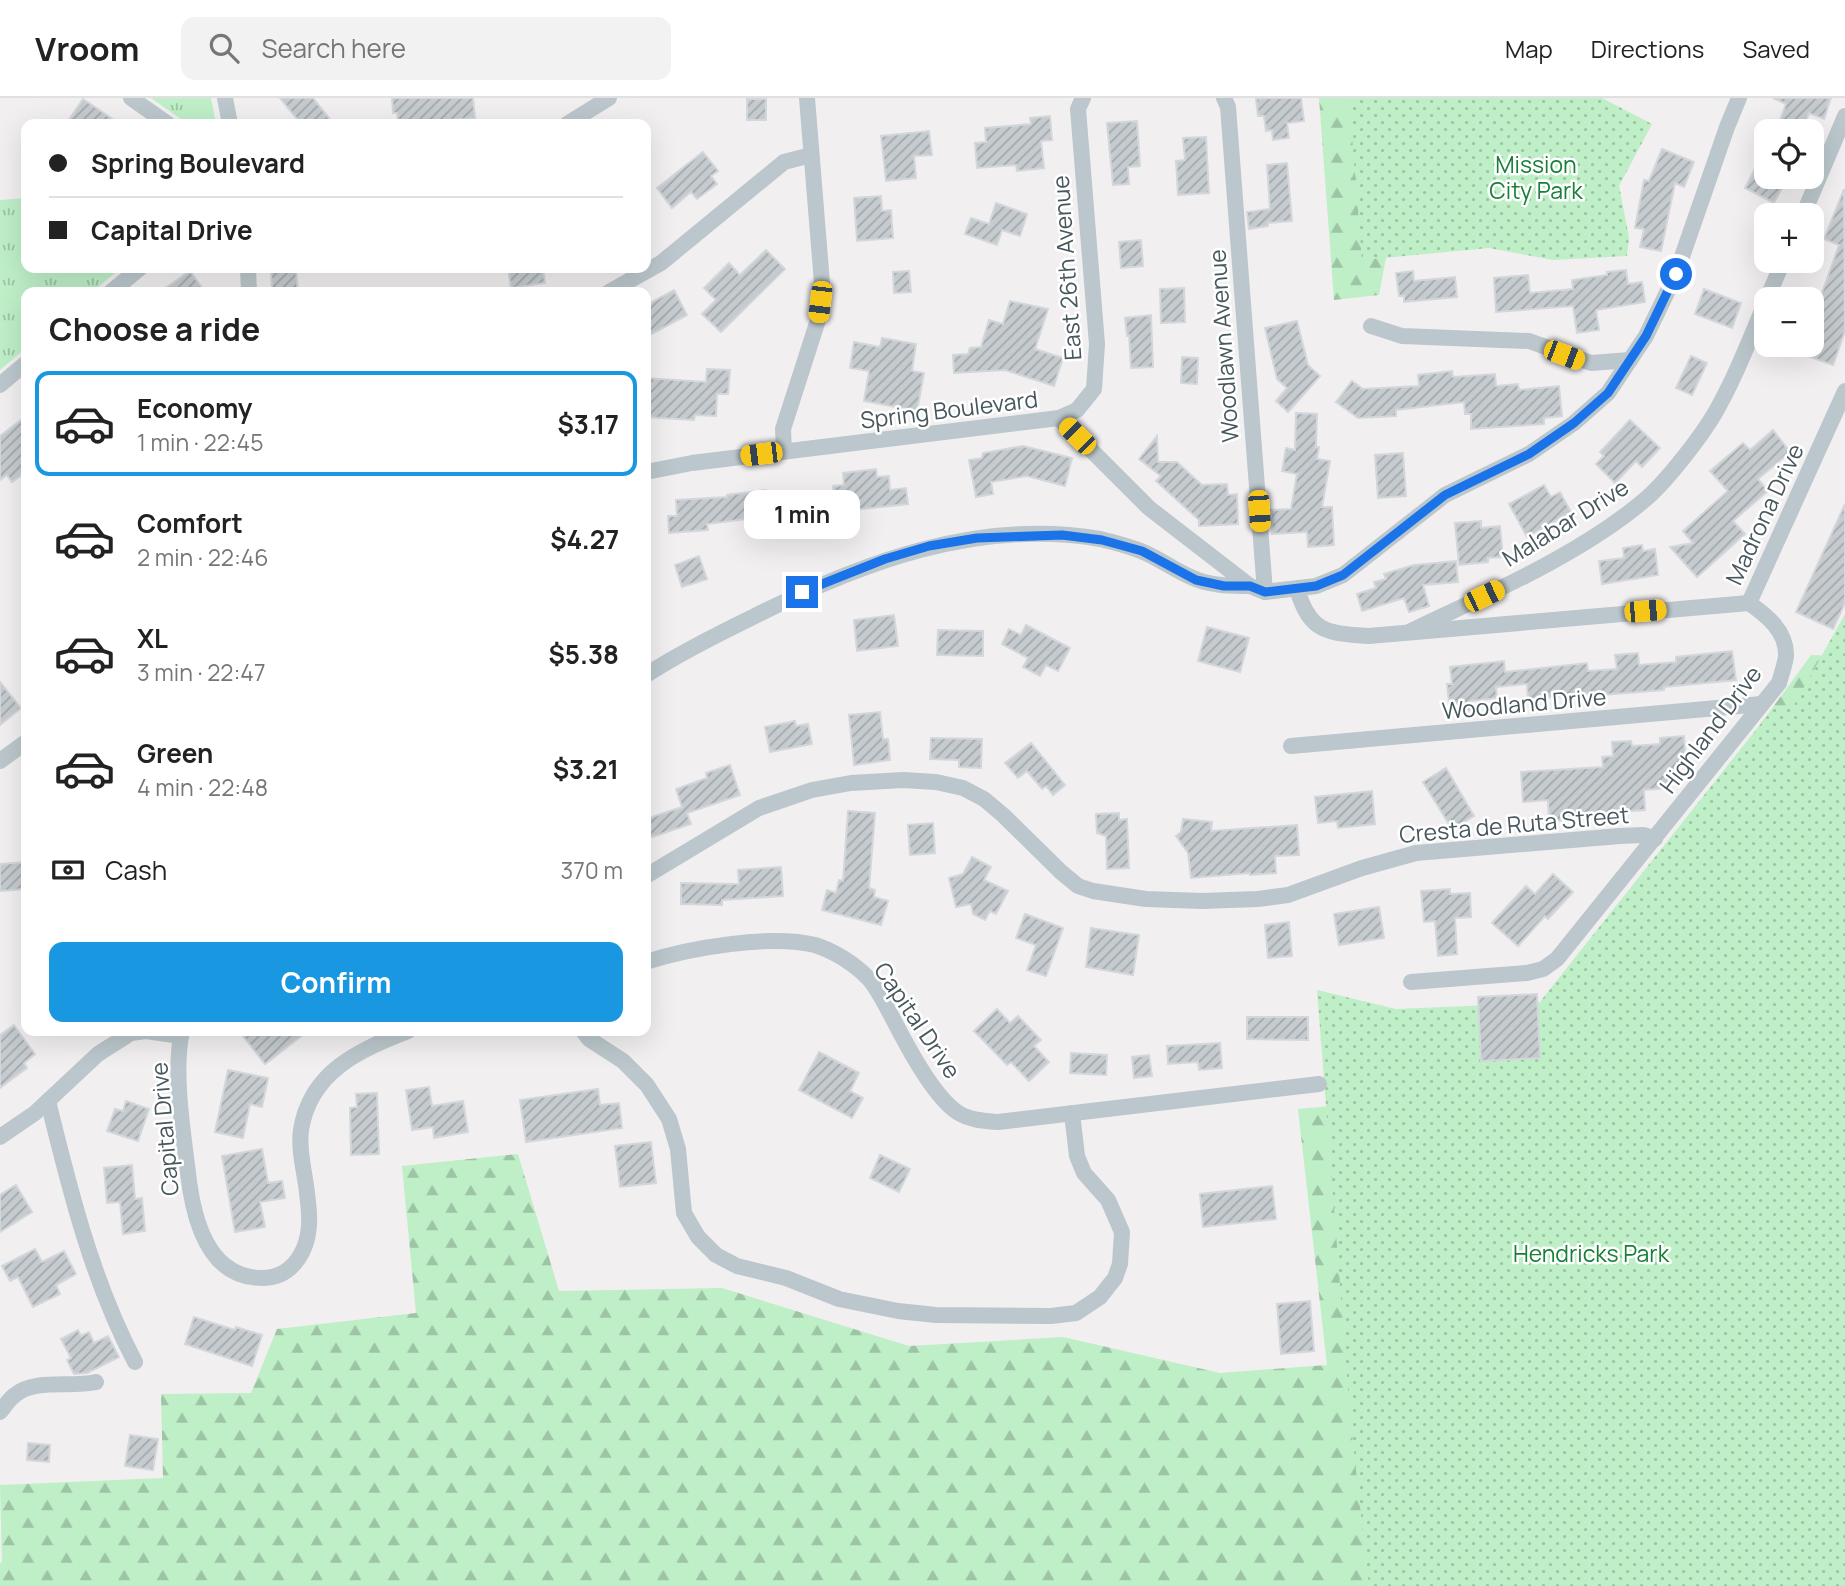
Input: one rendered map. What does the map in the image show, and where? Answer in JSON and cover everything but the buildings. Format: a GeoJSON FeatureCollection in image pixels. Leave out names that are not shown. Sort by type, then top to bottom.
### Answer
{"type":"FeatureCollection","features":[{"type":"Feature","properties":{"kind":"street"},"geometry":{"type":"LineString","coordinates":[[131,98],[161,119]]}},
{"type":"Feature","properties":{"kind":"street"},"geometry":{"type":"LineString","coordinates":[[225,98],[229,119]]}},
{"type":"Feature","properties":{"kind":"street"},"geometry":{"type":"LineString","coordinates":[[575,119],[609,98]]}},
{"type":"Feature","properties":{"kind":"street"},"geometry":{"type":"LineString","coordinates":[[783,452],[783,429],[815,331],[822,283],[807,98]]}},
{"type":"Feature","properties":{"kind":"street","name":"East 26th Avenue"},"geometry":{"type":"LineString","coordinates":[[1059,418],[1077,410],[1094,389],[1097,344],[1078,109],[1083,98]]}},
{"type":"Feature","properties":{"kind":"street","name":"Woodlawn Avenue"},"geometry":{"type":"LineString","coordinates":[[1224,98],[1229,120],[1258,589]]}},
{"type":"Feature","properties":{"kind":"street"},"geometry":{"type":"LineString","coordinates":[[651,673],[681,653],[802,592],[885,559],[929,546],[977,538],[1062,535],[1102,540],[1142,551],[1196,580],[1224,586],[1297,589],[1316,586],[1343,575],[1445,495],[1529,454],[1574,423],[1608,393],[1646,336],[1676,274],[1727,127],[1740,98]]}},
{"type":"Feature","properties":{"kind":"street"},"geometry":{"type":"LineString","coordinates":[[1808,203],[1845,116]]}},
{"type":"Feature","properties":{"kind":"street"},"geometry":{"type":"LineString","coordinates":[[651,269],[784,162],[811,155]]}},
{"type":"Feature","properties":{"kind":"street"},"geometry":{"type":"LineString","coordinates":[[117,287],[134,273]]}},
{"type":"Feature","properties":{"kind":"street"},"geometry":{"type":"LineString","coordinates":[[618,287],[643,273]]}},
{"type":"Feature","properties":{"kind":"street"},"geometry":{"type":"LineString","coordinates":[[1371,326],[1402,336],[1529,341],[1591,363],[1630,360]]}},
{"type":"Feature","properties":{"kind":"street","name":"Malabar Drive"},"geometry":{"type":"LineString","coordinates":[[1411,631],[1509,584],[1598,534],[1651,495],[1714,414],[1754,326]]}},
{"type":"Feature","properties":{"kind":"street"},"geometry":{"type":"LineString","coordinates":[[0,385],[21,367]]}},
{"type":"Feature","properties":{"kind":"street","name":"Madrona Drive"},"geometry":{"type":"LineString","coordinates":[[1297,589],[1308,616],[1323,630],[1369,636],[1749,603],[1845,391]]}},
{"type":"Feature","properties":{"kind":"street","name":"Spring Boulevard"},"geometry":{"type":"LineString","coordinates":[[651,471],[692,463],[1059,418],[1149,508],[1258,589]]}},
{"type":"Feature","properties":{"kind":"street","name":"Highland Drive"},"geometry":{"type":"LineString","coordinates":[[1411,982],[1527,973],[1544,969],[1557,959],[1779,683],[1786,654],[1773,621],[1749,603]]}},
{"type":"Feature","properties":{"kind":"street","name":"Woodland Drive"},"geometry":{"type":"LineString","coordinates":[[1291,746],[1762,704]]}},
{"type":"Feature","properties":{"kind":"street"},"geometry":{"type":"LineString","coordinates":[[0,761],[21,746]]}},
{"type":"Feature","properties":{"kind":"street","name":"Cresta de Ruta Street"},"geometry":{"type":"LineString","coordinates":[[651,873],[759,808],[812,790],[851,783],[903,780],[936,782],[963,788],[984,799],[1003,814],[1078,886],[1146,899],[1202,901],[1288,895],[1362,868],[1416,853],[1620,836],[1644,835],[1655,839]]}},
{"type":"Feature","properties":{"kind":"street","name":"Capital Drive"},"geometry":{"type":"LineString","coordinates":[[651,960],[687,951],[764,942],[796,942],[816,946],[853,965],[870,980],[906,1043],[945,1101],[958,1112],[984,1121],[998,1122],[1319,1084]]}},
{"type":"Feature","properties":{"kind":"street"},"geometry":{"type":"LineString","coordinates":[[0,1138],[48,1101],[99,1054],[126,1036]]}},
{"type":"Feature","properties":{"kind":"street","name":"Capital Drive"},"geometry":{"type":"LineString","coordinates":[[181,1036],[179,1071],[182,1125],[190,1190],[199,1224],[206,1245],[217,1261],[232,1271],[254,1278],[273,1278],[286,1272],[305,1247],[310,1215],[300,1132],[305,1113],[315,1094],[328,1076],[344,1061],[382,1036]]}},
{"type":"Feature","properties":{"kind":"street"},"geometry":{"type":"LineString","coordinates":[[586,1036],[622,1061],[646,1085],[669,1119],[678,1149],[684,1213],[698,1237],[716,1255],[737,1266],[786,1279],[839,1299],[898,1311],[936,1315],[1051,1316],[1076,1313],[1100,1297],[1115,1278],[1120,1264],[1122,1232],[1108,1200],[1084,1173],[1077,1156],[1072,1113]]}},
{"type":"Feature","properties":{"kind":"street"},"geometry":{"type":"LineString","coordinates":[[48,1101],[89,1252],[107,1304],[135,1362]]}},
{"type":"Feature","properties":{"kind":"street"},"geometry":{"type":"LineString","coordinates":[[0,1412],[14,1395],[28,1388],[44,1384],[82,1385],[96,1382]]}},
{"type":"Feature","properties":{"kind":"green space"},"geometry":{"type":"Polygon","coordinates":[[[151,98],[211,98],[215,119],[181,119],[151,98]]]}},
{"type":"Feature","properties":{"kind":"green space"},"geometry":{"type":"Polygon","coordinates":[[[1319,98],[1479,98],[1389,242],[1379,295],[1334,300],[1319,98]]]}},
{"type":"Feature","properties":{"kind":"green space","name":"Mission City Park"},"geometry":{"type":"Polygon","coordinates":[[[1349,98],[1602,98],[1652,124],[1619,186],[1629,237],[1627,256],[1553,260],[1489,248],[1362,260],[1349,98]]]}},
{"type":"Feature","properties":{"kind":"green space"},"geometry":{"type":"Polygon","coordinates":[[[21,198],[21,273],[115,273],[98,287],[21,287],[21,352],[0,370],[0,200],[21,198]]]}},
{"type":"Feature","properties":{"kind":"green space","name":"Hendricks Park"},"geometry":{"type":"Polygon","coordinates":[[[1845,614],[1845,1586],[1369,1586],[1351,1426],[1317,990],[1396,1009],[1539,1003],[1774,707],[1793,707],[1845,614]]]}},
{"type":"Feature","properties":{"kind":"green space"},"geometry":{"type":"Polygon","coordinates":[[[1811,655],[1835,656],[1845,1586],[0,1586],[0,1485],[163,1478],[161,1394],[251,1393],[277,1329],[416,1313],[402,1166],[518,1154],[559,1291],[722,1288],[909,1346],[1063,1337],[1220,1373],[1327,1365],[1298,1109],[1332,1106],[1463,1022],[1559,1000],[1811,655]]]}},
{"type":"Feature","properties":{"kind":"route"},"geometry":{"type":"LineString","coordinates":[[802,592],[885,559],[929,546],[977,538],[1062,535],[1102,540],[1142,551],[1196,580],[1224,586],[1250,586],[1265,592],[1316,586],[1343,575],[1445,495],[1529,454],[1574,423],[1608,393],[1646,336],[1676,274]]}}]}
